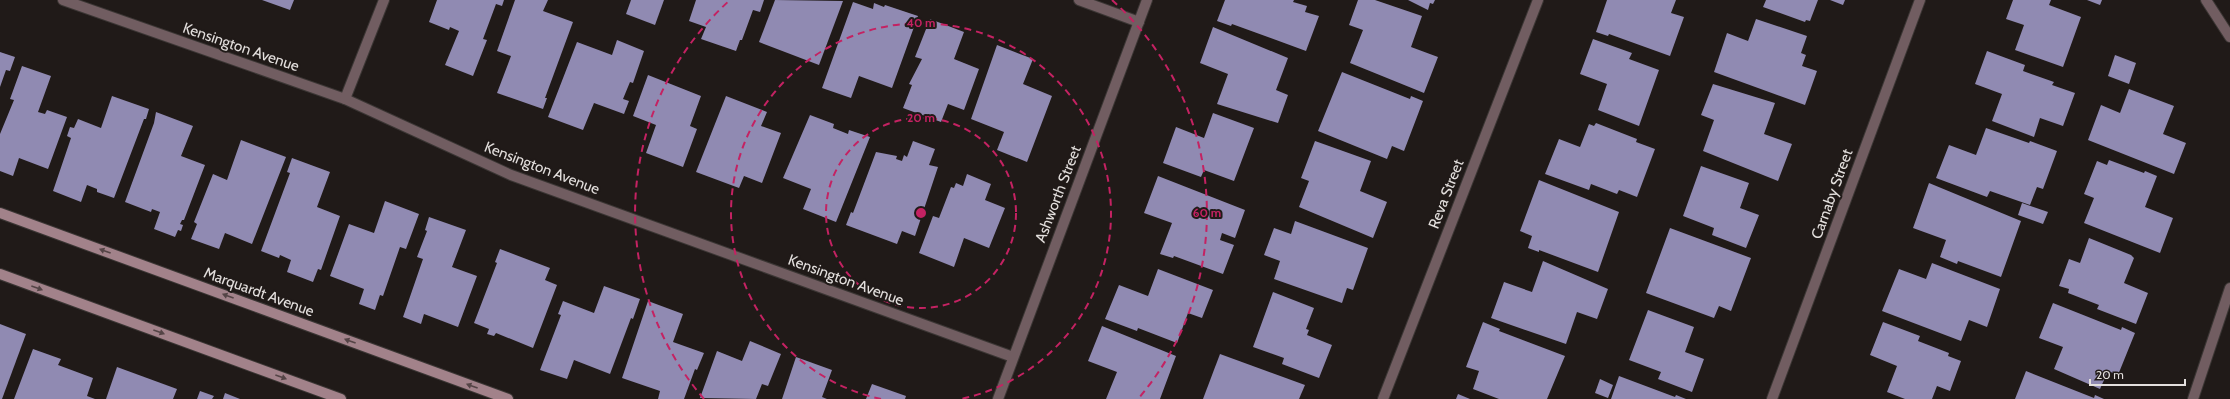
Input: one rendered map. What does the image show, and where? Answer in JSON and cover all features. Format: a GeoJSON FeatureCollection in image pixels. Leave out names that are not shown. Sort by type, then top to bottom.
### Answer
{"type":"FeatureCollection","features":[{"type":"Feature","properties":{"kind":"main road","name":"Marquardt Avenue"},"geometry":{"type":"LineString","coordinates":[[0,213],[508,399]]}},
{"type":"Feature","properties":{"kind":"main road"},"geometry":{"type":"LineString","coordinates":[[0,274],[341,399]]}},
{"type":"Feature","properties":{"kind":"street","name":"Kensington Avenue"},"geometry":{"type":"LineString","coordinates":[[63,0],[345,99],[511,175],[1013,357]]}},
{"type":"Feature","properties":{"kind":"street"},"geometry":{"type":"LineString","coordinates":[[345,99],[384,0]]}},
{"type":"Feature","properties":{"kind":"street"},"geometry":{"type":"LineString","coordinates":[[1079,0],[1139,22]]}},
{"type":"Feature","properties":{"kind":"street","name":"Ashworth Street"},"geometry":{"type":"LineString","coordinates":[[998,399],[1147,0]]}},
{"type":"Feature","properties":{"kind":"street","name":"Reva Street"},"geometry":{"type":"LineString","coordinates":[[1383,399],[1538,0]]}},
{"type":"Feature","properties":{"kind":"street","name":"Carnaby Street"},"geometry":{"type":"LineString","coordinates":[[1772,399],[1920,0]]}},
{"type":"Feature","properties":{"kind":"street"},"geometry":{"type":"LineString","coordinates":[[2206,0],[2230,37]]}},
{"type":"Feature","properties":{"kind":"street"},"geometry":{"type":"LineString","coordinates":[[2193,399],[2230,288]]}},
{"type":"Feature","properties":{"kind":"building"},"geometry":{"type":"Polygon","coordinates":[[[262,0],[294,0],[290,10],[262,0]]]}},
{"type":"Feature","properties":{"kind":"building"},"geometry":{"type":"Polygon","coordinates":[[[437,0],[504,0],[502,6],[496,4],[483,39],[487,40],[473,76],[445,65],[459,31],[450,27],[449,30],[429,22],[437,0]]]}},
{"type":"Feature","properties":{"kind":"building"},"geometry":{"type":"Polygon","coordinates":[[[515,0],[548,0],[543,11],[573,22],[545,98],[547,98],[543,109],[497,93],[511,56],[497,51],[515,0]]]}},
{"type":"Feature","properties":{"kind":"building"},"geometry":{"type":"Polygon","coordinates":[[[631,0],[664,0],[655,25],[626,14],[631,0]]]}},
{"type":"Feature","properties":{"kind":"building"},"geometry":{"type":"Polygon","coordinates":[[[696,0],[764,0],[760,12],[753,10],[742,40],[740,40],[736,51],[701,39],[706,27],[689,21],[696,0]]]}},
{"type":"Feature","properties":{"kind":"building"},"geometry":{"type":"Polygon","coordinates":[[[775,0],[843,1],[819,65],[759,42],[775,0]]]}},
{"type":"Feature","properties":{"kind":"building"},"geometry":{"type":"Polygon","coordinates":[[[1225,0],[1294,0],[1293,2],[1307,6],[1305,12],[1319,16],[1306,51],[1232,24],[1231,26],[1217,21],[1225,0]]]}},
{"type":"Feature","properties":{"kind":"building"},"geometry":{"type":"Polygon","coordinates":[[[1358,0],[1375,0],[1422,16],[1411,47],[1438,57],[1424,93],[1350,63],[1363,30],[1349,25],[1358,0]]]}},
{"type":"Feature","properties":{"kind":"building"},"geometry":{"type":"Polygon","coordinates":[[[1408,0],[1435,0],[1433,4],[1430,3],[1428,10],[1408,0]]]}},
{"type":"Feature","properties":{"kind":"building"},"geometry":{"type":"Polygon","coordinates":[[[1607,0],[1676,0],[1671,13],[1684,17],[1670,56],[1609,34],[1608,36],[1596,32],[1607,0]]]}},
{"type":"Feature","properties":{"kind":"building"},"geometry":{"type":"Polygon","coordinates":[[[1766,0],[1818,0],[1810,21],[1806,20],[1805,22],[1763,7],[1766,0]]]}},
{"type":"Feature","properties":{"kind":"building"},"geometry":{"type":"Polygon","coordinates":[[[1830,0],[1845,0],[1843,5],[1830,0]]]}},
{"type":"Feature","properties":{"kind":"building"},"geometry":{"type":"Polygon","coordinates":[[[2013,0],[2051,0],[2049,5],[2081,17],[2063,67],[2015,50],[2024,25],[2006,19],[2013,0]]]}},
{"type":"Feature","properties":{"kind":"building"},"geometry":{"type":"Polygon","coordinates":[[[2087,0],[2102,0],[2100,5],[2087,0]]]}},
{"type":"Feature","properties":{"kind":"building"},"geometry":{"type":"Polygon","coordinates":[[[853,2],[873,9],[874,3],[884,7],[885,5],[918,16],[892,88],[859,76],[851,98],[822,88],[853,2]]]}},
{"type":"Feature","properties":{"kind":"building"},"geometry":{"type":"Polygon","coordinates":[[[930,19],[964,32],[954,59],[979,69],[964,110],[948,104],[941,122],[903,108],[912,85],[909,84],[922,59],[915,57],[930,19]]]}},
{"type":"Feature","properties":{"kind":"building"},"geometry":{"type":"Polygon","coordinates":[[[1756,19],[1807,36],[1801,53],[1806,55],[1802,66],[1817,71],[1805,105],[1714,72],[1727,33],[1748,41],[1756,19]]]}},
{"type":"Feature","properties":{"kind":"building"},"geometry":{"type":"Polygon","coordinates":[[[1213,27],[1288,58],[1276,90],[1288,95],[1278,123],[1217,104],[1228,74],[1200,63],[1213,27]]]}},
{"type":"Feature","properties":{"kind":"building"},"geometry":{"type":"Polygon","coordinates":[[[1593,39],[1632,53],[1629,59],[1659,70],[1639,126],[1598,110],[1607,84],[1580,74],[1593,39]]]}},
{"type":"Feature","properties":{"kind":"building"},"geometry":{"type":"Polygon","coordinates":[[[617,40],[644,51],[633,83],[630,82],[623,99],[629,101],[624,114],[594,103],[583,130],[548,117],[577,42],[612,55],[617,40]]]}},
{"type":"Feature","properties":{"kind":"building"},"geometry":{"type":"Polygon","coordinates":[[[997,45],[1033,59],[1023,84],[1052,96],[1027,162],[997,150],[1004,132],[971,119],[997,45]]]}},
{"type":"Feature","properties":{"kind":"building"},"geometry":{"type":"Polygon","coordinates":[[[1987,51],[2025,65],[2023,71],[2054,82],[2052,85],[2075,93],[2063,126],[2040,118],[2034,137],[1992,121],[2002,94],[1975,84],[1987,51]]]}},
{"type":"Feature","properties":{"kind":"building"},"geometry":{"type":"Polygon","coordinates":[[[0,52],[15,57],[10,71],[6,70],[0,87],[0,52]]]}},
{"type":"Feature","properties":{"kind":"building"},"geometry":{"type":"Polygon","coordinates":[[[2115,55],[2136,63],[2129,84],[2108,76],[2115,55]]]}},
{"type":"Feature","properties":{"kind":"building"},"geometry":{"type":"Polygon","coordinates":[[[22,66],[51,76],[38,112],[45,114],[47,110],[67,117],[48,169],[19,158],[13,176],[0,171],[0,134],[14,100],[10,99],[22,66]]]}},
{"type":"Feature","properties":{"kind":"building"},"geometry":{"type":"Polygon","coordinates":[[[1342,72],[1410,99],[1411,96],[1423,101],[1404,151],[1392,146],[1387,159],[1318,131],[1342,72]]]}},
{"type":"Feature","properties":{"kind":"building"},"geometry":{"type":"Polygon","coordinates":[[[648,75],[701,96],[690,126],[697,129],[683,167],[646,153],[656,125],[633,116],[648,75]]]}},
{"type":"Feature","properties":{"kind":"building"},"geometry":{"type":"Polygon","coordinates":[[[1713,84],[1775,103],[1764,134],[1792,144],[1778,181],[1703,151],[1714,120],[1701,115],[1713,84]]]}},
{"type":"Feature","properties":{"kind":"building"},"geometry":{"type":"Polygon","coordinates":[[[2129,89],[2174,106],[2163,134],[2186,143],[2174,174],[2088,140],[2101,105],[2120,113],[2129,89]]]}},
{"type":"Feature","properties":{"kind":"building"},"geometry":{"type":"Polygon","coordinates":[[[112,96],[149,109],[114,198],[97,192],[97,189],[87,185],[81,202],[53,191],[71,138],[67,136],[70,127],[74,128],[78,119],[101,128],[112,96]]]}},
{"type":"Feature","properties":{"kind":"building"},"geometry":{"type":"Polygon","coordinates":[[[726,96],[767,112],[761,126],[781,133],[762,183],[744,176],[739,188],[696,172],[726,96]]]}},
{"type":"Feature","properties":{"kind":"building"},"geometry":{"type":"Polygon","coordinates":[[[156,112],[193,126],[181,156],[205,165],[184,220],[182,220],[180,224],[183,225],[181,231],[178,230],[175,237],[154,229],[160,212],[152,209],[151,212],[125,202],[154,123],[156,112]]]}},
{"type":"Feature","properties":{"kind":"building"},"geometry":{"type":"Polygon","coordinates":[[[1213,113],[1254,128],[1234,181],[1204,170],[1201,177],[1163,163],[1176,127],[1204,138],[1213,113]]]}},
{"type":"Feature","properties":{"kind":"building"},"geometry":{"type":"Polygon","coordinates":[[[810,115],[834,124],[833,128],[848,134],[849,130],[870,137],[836,222],[803,209],[811,189],[783,178],[810,115]]]}},
{"type":"Feature","properties":{"kind":"building"},"geometry":{"type":"Polygon","coordinates":[[[1596,123],[1637,139],[1636,142],[1655,149],[1637,197],[1619,190],[1617,194],[1591,184],[1589,190],[1545,174],[1559,139],[1580,147],[1589,124],[1594,126],[1596,123]]]}},
{"type":"Feature","properties":{"kind":"building"},"geometry":{"type":"Polygon","coordinates":[[[1986,128],[2057,151],[2043,189],[2037,187],[2030,205],[1990,191],[1987,197],[1936,178],[1949,145],[1976,155],[1986,128]]]}},
{"type":"Feature","properties":{"kind":"building"},"geometry":{"type":"Polygon","coordinates":[[[241,140],[286,157],[252,244],[225,233],[219,249],[191,239],[197,224],[194,222],[213,174],[227,180],[241,140]]]}},
{"type":"Feature","properties":{"kind":"building"},"geometry":{"type":"Polygon","coordinates":[[[913,141],[935,149],[929,165],[938,167],[915,236],[902,231],[897,244],[846,225],[851,212],[853,213],[876,152],[897,156],[896,159],[902,161],[904,155],[907,157],[913,141]]]}},
{"type":"Feature","properties":{"kind":"building"},"geometry":{"type":"Polygon","coordinates":[[[1315,141],[1371,161],[1360,191],[1387,202],[1373,238],[1299,207],[1309,181],[1301,178],[1315,141]]]}},
{"type":"Feature","properties":{"kind":"building"},"geometry":{"type":"Polygon","coordinates":[[[292,158],[330,172],[317,207],[340,216],[321,270],[318,269],[313,282],[287,272],[291,260],[280,255],[279,258],[261,251],[290,173],[287,172],[292,158]]]}},
{"type":"Feature","properties":{"kind":"building"},"geometry":{"type":"Polygon","coordinates":[[[2109,160],[2144,173],[2145,171],[2157,176],[2145,207],[2173,218],[2160,253],[2084,223],[2094,198],[2084,194],[2097,161],[2107,165],[2109,160]]]}},
{"type":"Feature","properties":{"kind":"building"},"geometry":{"type":"Polygon","coordinates":[[[1701,166],[1749,183],[1740,208],[1759,215],[1746,248],[1712,235],[1714,228],[1683,216],[1701,166]]]}},
{"type":"Feature","properties":{"kind":"building"},"geometry":{"type":"Polygon","coordinates":[[[967,174],[991,184],[985,200],[1005,208],[989,248],[964,238],[954,267],[919,253],[933,216],[939,218],[951,187],[954,188],[956,183],[963,186],[967,174]]]}},
{"type":"Feature","properties":{"kind":"building"},"geometry":{"type":"Polygon","coordinates":[[[1158,176],[1245,210],[1235,238],[1222,233],[1220,240],[1234,245],[1223,274],[1174,256],[1173,258],[1160,254],[1172,223],[1144,213],[1158,176]]]}},
{"type":"Feature","properties":{"kind":"building"},"geometry":{"type":"Polygon","coordinates":[[[1539,180],[1619,212],[1598,272],[1539,250],[1539,252],[1528,248],[1532,236],[1520,231],[1539,180]]]}},
{"type":"Feature","properties":{"kind":"building"},"geometry":{"type":"Polygon","coordinates":[[[1929,183],[2021,221],[2001,277],[1958,261],[1957,264],[1940,257],[1946,240],[1913,228],[1929,183]]]}},
{"type":"Feature","properties":{"kind":"building"},"geometry":{"type":"Polygon","coordinates":[[[385,201],[419,214],[406,249],[400,247],[383,296],[380,295],[375,310],[359,304],[364,289],[330,276],[349,224],[374,233],[385,201]]]}},
{"type":"Feature","properties":{"kind":"building"},"geometry":{"type":"Polygon","coordinates":[[[2022,203],[2048,212],[2043,224],[2018,215],[2022,203]]]}},
{"type":"Feature","properties":{"kind":"building"},"geometry":{"type":"Polygon","coordinates":[[[429,217],[466,230],[452,267],[477,276],[458,327],[424,314],[421,324],[403,317],[423,259],[417,257],[427,231],[425,230],[429,217]]]}},
{"type":"Feature","properties":{"kind":"building"},"geometry":{"type":"Polygon","coordinates":[[[1295,221],[1368,248],[1353,290],[1347,288],[1342,303],[1274,279],[1280,261],[1264,255],[1274,228],[1291,234],[1295,221]]]}},
{"type":"Feature","properties":{"kind":"building"},"geometry":{"type":"Polygon","coordinates":[[[1670,228],[1751,258],[1731,311],[1719,306],[1714,318],[1646,293],[1670,228]]]}},
{"type":"Feature","properties":{"kind":"building"},"geometry":{"type":"Polygon","coordinates":[[[2089,238],[2131,255],[2134,258],[2124,283],[2148,293],[2136,324],[2097,309],[2099,305],[2068,293],[2069,289],[2059,286],[2069,259],[2080,263],[2089,238]]]}},
{"type":"Feature","properties":{"kind":"building"},"geometry":{"type":"Polygon","coordinates":[[[500,249],[550,268],[545,280],[557,285],[533,348],[496,333],[494,336],[487,334],[489,329],[474,323],[497,263],[495,262],[500,249]]]}},
{"type":"Feature","properties":{"kind":"building"},"geometry":{"type":"Polygon","coordinates":[[[1543,261],[1608,289],[1597,319],[1577,312],[1566,344],[1491,318],[1504,282],[1532,292],[1543,261]]]}},
{"type":"Feature","properties":{"kind":"building"},"geometry":{"type":"Polygon","coordinates":[[[1932,263],[2000,289],[1987,327],[1969,320],[1961,341],[1882,311],[1899,269],[1926,279],[1932,263]]]}},
{"type":"Feature","properties":{"kind":"building"},"geometry":{"type":"Polygon","coordinates":[[[1158,269],[1213,290],[1202,318],[1188,313],[1177,343],[1138,328],[1137,331],[1105,319],[1119,285],[1148,296],[1158,269]]]}},
{"type":"Feature","properties":{"kind":"building"},"geometry":{"type":"Polygon","coordinates":[[[604,286],[640,299],[633,319],[631,318],[610,374],[574,360],[567,379],[540,370],[561,315],[558,314],[563,301],[594,313],[604,286]]]}},
{"type":"Feature","properties":{"kind":"building"},"geometry":{"type":"Polygon","coordinates":[[[1273,292],[1314,308],[1306,329],[1309,330],[1307,335],[1332,345],[1319,378],[1282,364],[1284,358],[1253,347],[1273,292]]]}},
{"type":"Feature","properties":{"kind":"building"},"geometry":{"type":"Polygon","coordinates":[[[648,301],[683,314],[673,342],[704,353],[697,370],[695,369],[684,399],[658,399],[660,391],[622,378],[648,301]]]}},
{"type":"Feature","properties":{"kind":"building"},"geometry":{"type":"Polygon","coordinates":[[[2053,303],[2121,330],[2122,327],[2135,333],[2118,375],[2108,371],[2100,389],[2054,369],[2063,347],[2039,338],[2053,303]]]}},
{"type":"Feature","properties":{"kind":"building"},"geometry":{"type":"Polygon","coordinates":[[[1648,310],[1694,327],[1685,352],[1704,359],[1692,392],[1658,379],[1661,372],[1629,360],[1648,310]]]}},
{"type":"Feature","properties":{"kind":"building"},"geometry":{"type":"Polygon","coordinates":[[[1483,322],[1500,329],[1499,331],[1565,356],[1547,399],[1499,399],[1473,389],[1479,371],[1466,367],[1483,322]]]}},
{"type":"Feature","properties":{"kind":"building"},"geometry":{"type":"Polygon","coordinates":[[[1883,322],[1920,336],[1918,341],[1949,353],[1948,356],[1961,361],[1950,391],[1937,386],[1932,399],[1905,399],[1887,392],[1897,366],[1870,355],[1883,322]]]}},
{"type":"Feature","properties":{"kind":"building"},"geometry":{"type":"Polygon","coordinates":[[[0,324],[26,334],[2,399],[0,399],[0,324]]]}},
{"type":"Feature","properties":{"kind":"building"},"geometry":{"type":"Polygon","coordinates":[[[1102,326],[1176,356],[1160,399],[1106,399],[1117,372],[1088,361],[1102,326]]]}},
{"type":"Feature","properties":{"kind":"building"},"geometry":{"type":"Polygon","coordinates":[[[750,341],[781,354],[768,386],[762,384],[756,399],[700,398],[717,351],[742,361],[750,341]]]}},
{"type":"Feature","properties":{"kind":"building"},"geometry":{"type":"Polygon","coordinates":[[[33,349],[61,359],[58,365],[93,378],[87,396],[95,399],[14,399],[33,349]]]}},
{"type":"Feature","properties":{"kind":"building"},"geometry":{"type":"Polygon","coordinates":[[[1220,354],[1305,385],[1299,399],[1203,399],[1220,354]]]}},
{"type":"Feature","properties":{"kind":"building"},"geometry":{"type":"Polygon","coordinates":[[[796,357],[832,370],[822,397],[827,399],[782,399],[796,357]]]}},
{"type":"Feature","properties":{"kind":"building"},"geometry":{"type":"Polygon","coordinates":[[[117,367],[177,389],[173,399],[106,399],[117,367]]]}},
{"type":"Feature","properties":{"kind":"building"},"geometry":{"type":"Polygon","coordinates":[[[2026,371],[2094,398],[2095,395],[2104,399],[2015,399],[2026,371]]]}},
{"type":"Feature","properties":{"kind":"building"},"geometry":{"type":"Polygon","coordinates":[[[1619,376],[1675,397],[1676,395],[1686,399],[1611,399],[1619,376]]]}},
{"type":"Feature","properties":{"kind":"building"},"geometry":{"type":"Polygon","coordinates":[[[1600,379],[1613,385],[1608,398],[1595,393],[1600,379]]]}},
{"type":"Feature","properties":{"kind":"building"},"geometry":{"type":"Polygon","coordinates":[[[872,384],[906,396],[905,399],[866,399],[872,384]]]}},
{"type":"Feature","properties":{"kind":"building"},"geometry":{"type":"Polygon","coordinates":[[[200,391],[214,396],[212,399],[197,399],[200,391]]]}},
{"type":"Feature","properties":{"kind":"building"},"geometry":{"type":"Polygon","coordinates":[[[225,393],[240,399],[223,399],[225,393]]]}},
{"type":"Feature","properties":{"kind":"building"},"geometry":{"type":"Polygon","coordinates":[[[1458,394],[1470,399],[1456,399],[1458,394]]]}}]}
